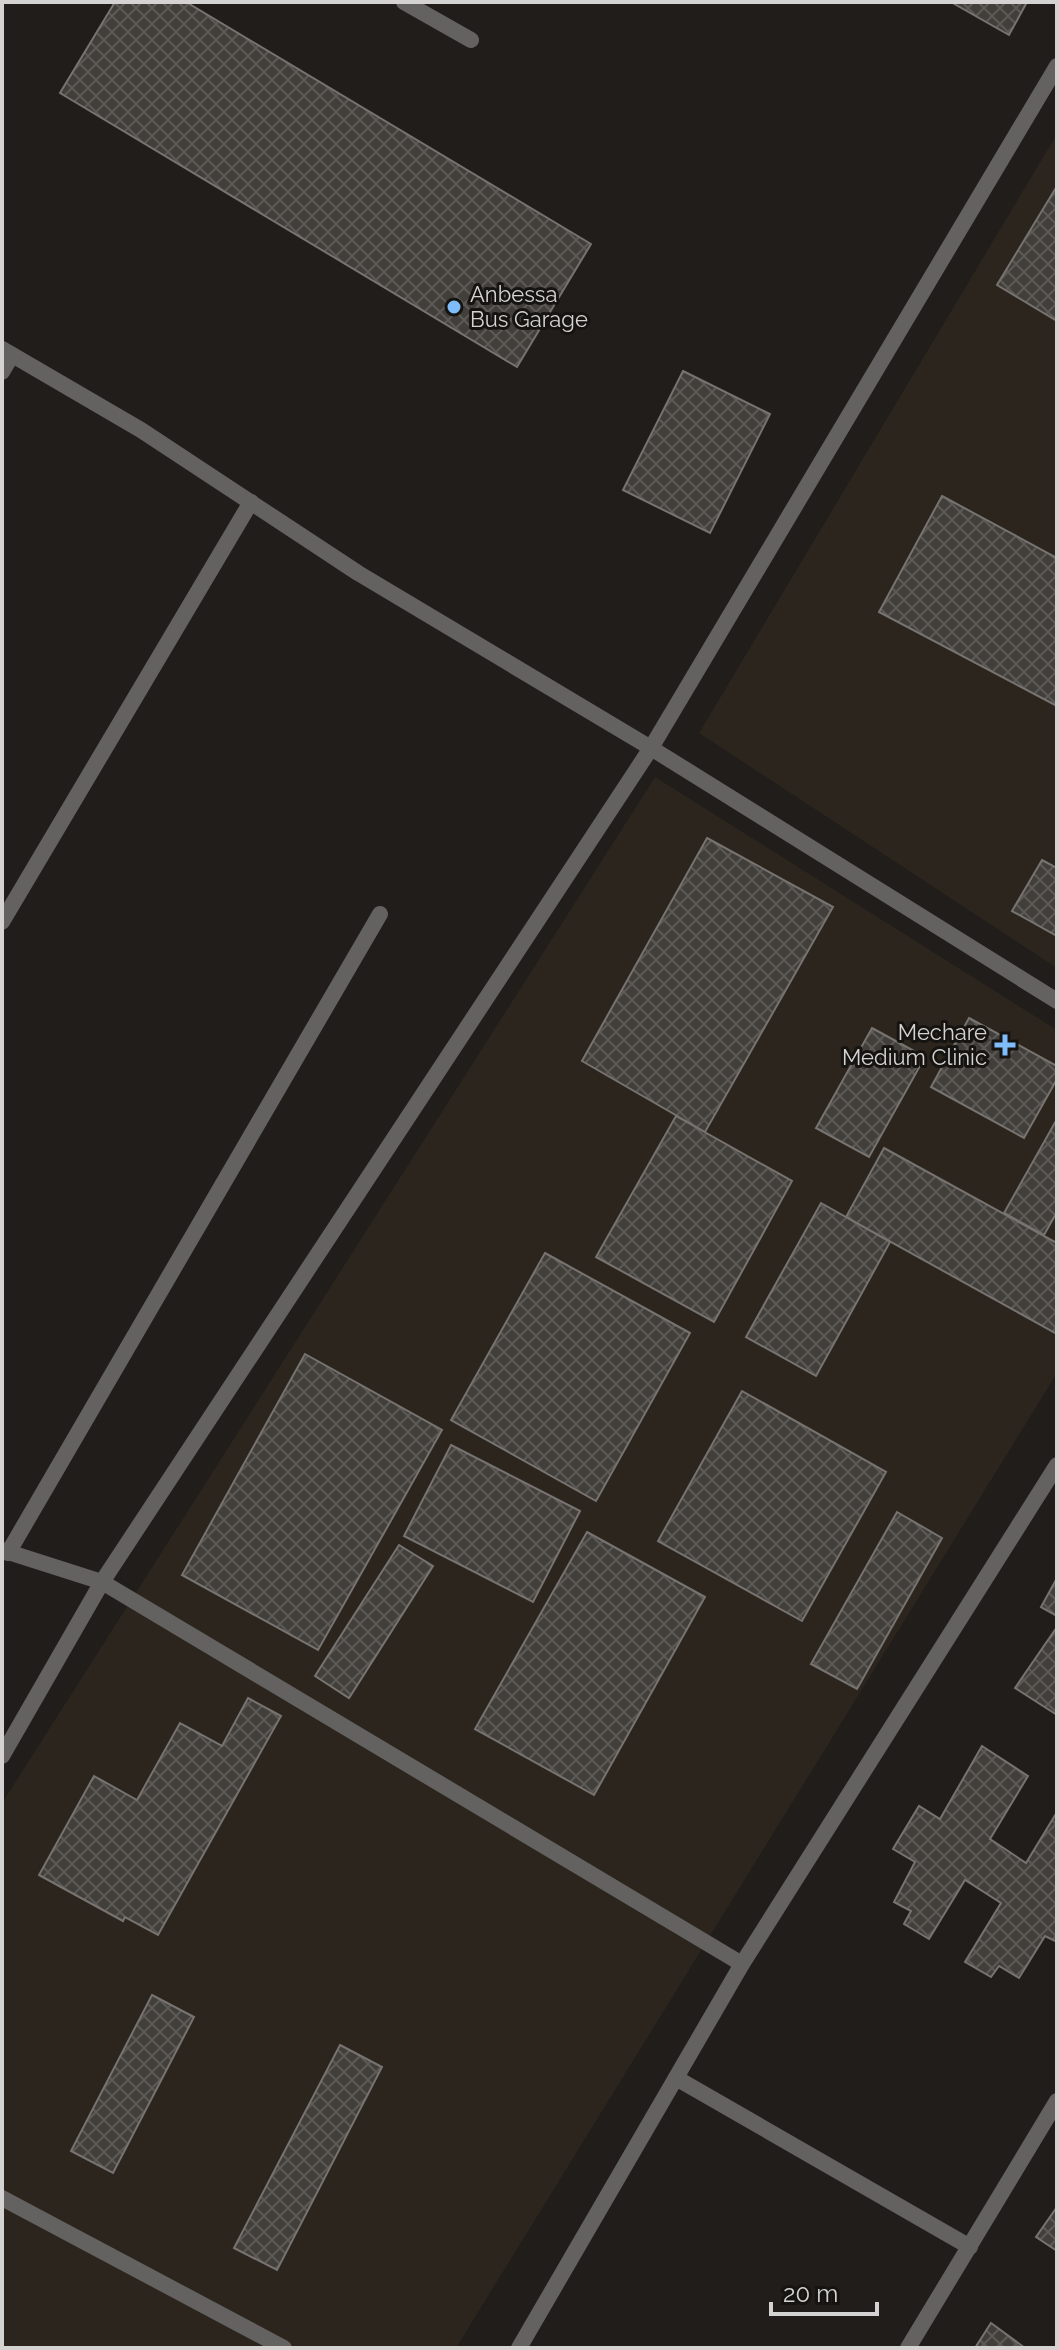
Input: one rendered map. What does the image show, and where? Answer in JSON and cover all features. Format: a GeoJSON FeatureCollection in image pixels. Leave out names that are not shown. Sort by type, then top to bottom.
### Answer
{"type":"FeatureCollection","features":[{"type":"Feature","properties":{"kind":"street"},"geometry":{"type":"LineString","coordinates":[[404,2],[471,40]]}},
{"type":"Feature","properties":{"kind":"street"},"geometry":{"type":"LineString","coordinates":[[2,1756],[102,1582],[651,748],[1057,66]]}},
{"type":"Feature","properties":{"kind":"street"},"geometry":{"type":"LineString","coordinates":[[2,372],[7,352],[141,430],[358,573],[651,748],[1057,1001]]}},
{"type":"Feature","properties":{"kind":"street"},"geometry":{"type":"LineString","coordinates":[[2,922],[251,502]]}},
{"type":"Feature","properties":{"kind":"street"},"geometry":{"type":"LineString","coordinates":[[380,914],[5,1551],[102,1582],[742,1964]]}},
{"type":"Feature","properties":{"kind":"street"},"geometry":{"type":"LineString","coordinates":[[519,2348],[742,1964],[1057,1465]]}},
{"type":"Feature","properties":{"kind":"street"},"geometry":{"type":"LineString","coordinates":[[676,2078],[970,2247]]}},
{"type":"Feature","properties":{"kind":"street"},"geometry":{"type":"LineString","coordinates":[[908,2348],[1057,2101]]}},
{"type":"Feature","properties":{"kind":"street"},"geometry":{"type":"LineString","coordinates":[[2,2198],[284,2348]]}},
{"type":"Feature","properties":{"kind":"shaded area"},"geometry":{"type":"Polygon","coordinates":[[[1057,134],[1057,968],[699,733],[1057,134]]]}},
{"type":"Feature","properties":{"kind":"shaded area"},"geometry":{"type":"Polygon","coordinates":[[[655,777],[1057,1030],[1057,1373],[456,2348],[2,2348],[2,1803],[655,777]]]}},
{"type":"Feature","properties":{"kind":"building"},"geometry":{"type":"Polygon","coordinates":[[[115,2],[186,2],[591,244],[517,367],[60,93],[115,2]]]}},
{"type":"Feature","properties":{"kind":"building"},"geometry":{"type":"Polygon","coordinates":[[[951,2],[1027,2],[1009,35],[951,2]]]}},
{"type":"Feature","properties":{"kind":"building"},"geometry":{"type":"Polygon","coordinates":[[[1057,186],[1057,321],[997,285],[1057,186]]]}},
{"type":"Feature","properties":{"kind":"building"},"geometry":{"type":"Polygon","coordinates":[[[683,371],[770,414],[710,533],[623,490],[683,371]]]}},
{"type":"Feature","properties":{"kind":"building"},"geometry":{"type":"Polygon","coordinates":[[[942,496],[1057,558],[1057,706],[879,612],[942,496]]]}},
{"type":"Feature","properties":{"kind":"building"},"geometry":{"type":"Polygon","coordinates":[[[707,838],[833,907],[705,1132],[582,1061],[707,838]]]}},
{"type":"Feature","properties":{"kind":"building"},"geometry":{"type":"Polygon","coordinates":[[[1042,860],[1057,868],[1057,936],[1012,911],[1042,860]]]}},
{"type":"Feature","properties":{"kind":"building"},"geometry":{"type":"Polygon","coordinates":[[[969,1018],[1057,1066],[1057,1079],[1024,1138],[931,1087],[969,1018]]]}},
{"type":"Feature","properties":{"kind":"building"},"geometry":{"type":"Polygon","coordinates":[[[872,1028],[925,1057],[869,1157],[816,1128],[872,1028]]]}},
{"type":"Feature","properties":{"kind":"building"},"geometry":{"type":"Polygon","coordinates":[[[676,1116],[792,1181],[714,1322],[596,1257],[676,1116]]]}},
{"type":"Feature","properties":{"kind":"building"},"geometry":{"type":"Polygon","coordinates":[[[1057,1119],[1057,1212],[1044,1235],[1004,1213],[1057,1119]]]}},
{"type":"Feature","properties":{"kind":"building"},"geometry":{"type":"Polygon","coordinates":[[[884,1148],[1057,1243],[1057,1334],[846,1217],[884,1148]]]}},
{"type":"Feature","properties":{"kind":"building"},"geometry":{"type":"Polygon","coordinates":[[[821,1203],[890,1242],[816,1376],[746,1337],[821,1203]]]}},
{"type":"Feature","properties":{"kind":"building"},"geometry":{"type":"Polygon","coordinates":[[[545,1253],[690,1333],[596,1501],[451,1420],[545,1253]]]}},
{"type":"Feature","properties":{"kind":"building"},"geometry":{"type":"Polygon","coordinates":[[[305,1354],[442,1430],[318,1650],[182,1575],[305,1354]]]}},
{"type":"Feature","properties":{"kind":"building"},"geometry":{"type":"Polygon","coordinates":[[[742,1391],[886,1472],[802,1621],[658,1541],[742,1391]]]}},
{"type":"Feature","properties":{"kind":"building"},"geometry":{"type":"Polygon","coordinates":[[[451,1445],[580,1511],[533,1602],[404,1536],[451,1445]]]}},
{"type":"Feature","properties":{"kind":"building"},"geometry":{"type":"Polygon","coordinates":[[[897,1512],[942,1538],[857,1689],[811,1664],[897,1512]]]}},
{"type":"Feature","properties":{"kind":"building"},"geometry":{"type":"Polygon","coordinates":[[[587,1532],[705,1597],[594,1795],[475,1729],[587,1532]]]}},
{"type":"Feature","properties":{"kind":"building"},"geometry":{"type":"Polygon","coordinates":[[[399,1545],[433,1566],[349,1698],[315,1676],[399,1545]]]}},
{"type":"Feature","properties":{"kind":"building"},"geometry":{"type":"Polygon","coordinates":[[[1057,1578],[1057,1616],[1041,1607],[1057,1578]]]}},
{"type":"Feature","properties":{"kind":"building"},"geometry":{"type":"Polygon","coordinates":[[[1057,1627],[1057,1715],[1015,1688],[1057,1627]]]}},
{"type":"Feature","properties":{"kind":"building"},"geometry":{"type":"Polygon","coordinates":[[[248,1698],[281,1716],[158,1935],[125,1917],[123,1921],[39,1875],[94,1776],[137,1800],[180,1723],[222,1746],[248,1698]]]}},
{"type":"Feature","properties":{"kind":"building"},"geometry":{"type":"Polygon","coordinates":[[[982,1746],[1028,1776],[990,1839],[1026,1863],[1057,1812],[1057,1942],[1045,1936],[1019,1978],[999,1966],[991,1977],[965,1962],[1001,1903],[965,1880],[929,1939],[904,1924],[911,1911],[894,1902],[915,1862],[893,1849],[919,1806],[940,1819],[982,1746]]]}},
{"type":"Feature","properties":{"kind":"building"},"geometry":{"type":"Polygon","coordinates":[[[152,1995],[194,2017],[113,2173],[71,2151],[152,1995]]]}},
{"type":"Feature","properties":{"kind":"building"},"geometry":{"type":"Polygon","coordinates":[[[340,2045],[382,2067],[277,2270],[234,2248],[340,2045]]]}},
{"type":"Feature","properties":{"kind":"building"},"geometry":{"type":"Polygon","coordinates":[[[1057,2207],[1057,2251],[1036,2237],[1057,2207]]]}},
{"type":"Feature","properties":{"kind":"building"},"geometry":{"type":"Polygon","coordinates":[[[991,2323],[1025,2348],[975,2348],[991,2323]]]}},
{"type":"Feature","properties":{"kind":"place","name":"Anbessa Bus Garage"},"geometry":{"type":"Point","coordinates":[454,307]}},
{"type":"Feature","properties":{"kind":"place","name":"Mechare Medium Clinic"},"geometry":{"type":"Point","coordinates":[1005,1045]}}]}
